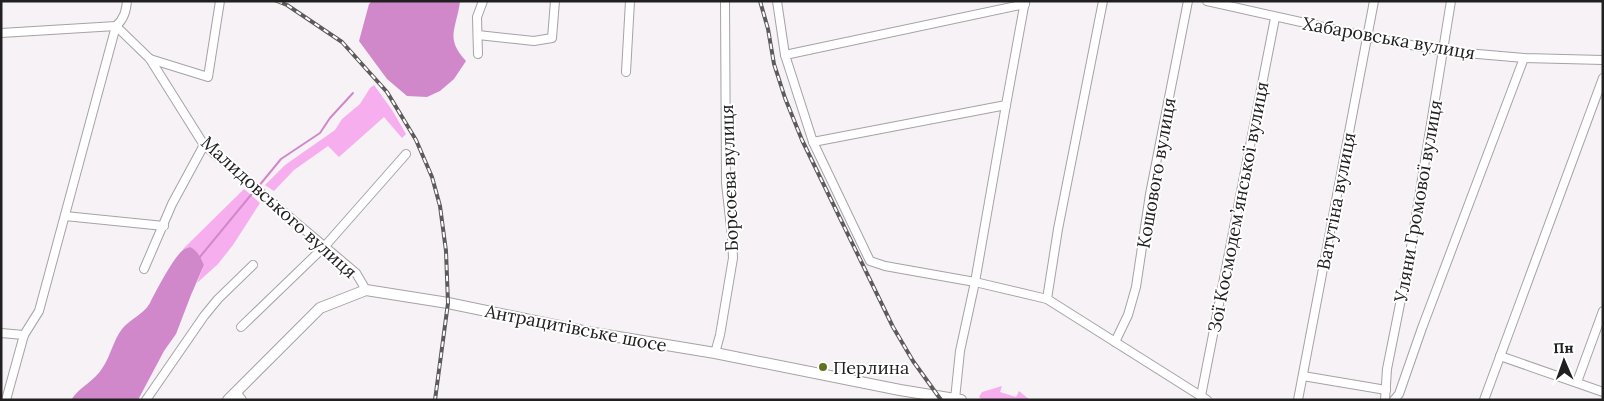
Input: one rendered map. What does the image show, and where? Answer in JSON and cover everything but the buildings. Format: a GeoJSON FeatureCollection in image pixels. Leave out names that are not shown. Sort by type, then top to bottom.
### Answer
{"type":"FeatureCollection","features":[{"type":"Feature","properties":{"kind":"main road","name":"Антрацитівське шосе"},"geometry":{"type":"LineString","coordinates":[[366,290],[448,303],[588,332],[715,353],[901,395],[938,395],[958,399]]}},
{"type":"Feature","properties":{"kind":"main road"},"geometry":{"type":"LineString","coordinates":[[228,400],[239,396],[320,308],[366,290]]}},
{"type":"Feature","properties":{"kind":"street"},"geometry":{"type":"LineString","coordinates":[[1,33],[116,26],[121,22],[126,12],[127,1]]}},
{"type":"Feature","properties":{"kind":"street"},"geometry":{"type":"LineString","coordinates":[[150,59],[208,77],[220,1]]}},
{"type":"Feature","properties":{"kind":"street"},"geometry":{"type":"LineString","coordinates":[[478,54],[477,17],[483,1]]}},
{"type":"Feature","properties":{"kind":"street"},"geometry":{"type":"LineString","coordinates":[[478,35],[534,41],[552,38],[555,1]]}},
{"type":"Feature","properties":{"kind":"street"},"geometry":{"type":"LineString","coordinates":[[626,72],[630,1]]}},
{"type":"Feature","properties":{"kind":"street","name":"Борсоєва вулиця"},"geometry":{"type":"LineString","coordinates":[[715,353],[720,335],[733,258],[726,183],[724,1]]}},
{"type":"Feature","properties":{"kind":"street"},"geometry":{"type":"LineString","coordinates":[[777,1],[786,55],[813,142],[870,261],[885,266],[976,282],[1047,299],[1204,398]]}},
{"type":"Feature","properties":{"kind":"street"},"geometry":{"type":"LineString","coordinates":[[1047,299],[1058,229],[1103,1]]}},
{"type":"Feature","properties":{"kind":"street","name":"Кошового вулиця"},"geometry":{"type":"LineString","coordinates":[[1115,342],[1128,315],[1136,287],[1150,194],[1188,1]]}},
{"type":"Feature","properties":{"kind":"street","name":"Хабаровська вулиця"},"geometry":{"type":"LineString","coordinates":[[1207,1],[1275,18],[1443,51],[1524,58],[1603,60]]}},
{"type":"Feature","properties":{"kind":"street","name":"Ватутіна вулиця"},"geometry":{"type":"LineString","coordinates":[[1298,400],[1374,1]]}},
{"type":"Feature","properties":{"kind":"street","name":"Уляни Громової вулиця"},"geometry":{"type":"LineString","coordinates":[[1385,400],[1387,369],[1409,259],[1451,1]]}},
{"type":"Feature","properties":{"kind":"street"},"geometry":{"type":"LineString","coordinates":[[786,55],[1025,3],[976,282],[960,351],[958,399]]}},
{"type":"Feature","properties":{"kind":"street","name":"Зої Космодем’янської вулиця"},"geometry":{"type":"LineString","coordinates":[[1204,398],[1275,18]]}},
{"type":"Feature","properties":{"kind":"street"},"geometry":{"type":"LineString","coordinates":[[6,400],[24,335],[39,311],[116,26]]}},
{"type":"Feature","properties":{"kind":"street","name":"Малидовського вулиця"},"geometry":{"type":"LineString","coordinates":[[116,26],[150,59],[204,145],[356,273],[366,290]]}},
{"type":"Feature","properties":{"kind":"street"},"geometry":{"type":"LineString","coordinates":[[1394,400],[1399,394],[1524,58]]}},
{"type":"Feature","properties":{"kind":"street"},"geometry":{"type":"LineString","coordinates":[[1484,400],[1603,78]]}},
{"type":"Feature","properties":{"kind":"street"},"geometry":{"type":"LineString","coordinates":[[813,142],[1006,105]]}},
{"type":"Feature","properties":{"kind":"street"},"geometry":{"type":"LineString","coordinates":[[144,269],[172,204],[204,145]]}},
{"type":"Feature","properties":{"kind":"street"},"geometry":{"type":"LineString","coordinates":[[241,327],[325,246],[406,154]]}},
{"type":"Feature","properties":{"kind":"street"},"geometry":{"type":"LineString","coordinates":[[65,216],[164,226]]}},
{"type":"Feature","properties":{"kind":"street"},"geometry":{"type":"LineString","coordinates":[[146,400],[204,316],[218,299],[253,265]]}},
{"type":"Feature","properties":{"kind":"street"},"geometry":{"type":"LineString","coordinates":[[1577,382],[1603,311]]}},
{"type":"Feature","properties":{"kind":"street"},"geometry":{"type":"LineString","coordinates":[[1,333],[24,335]]}},
{"type":"Feature","properties":{"kind":"street"},"geometry":{"type":"LineString","coordinates":[[1500,356],[1603,392]]}},
{"type":"Feature","properties":{"kind":"street"},"geometry":{"type":"LineString","coordinates":[[1303,376],[1386,390]]}},
{"type":"Feature","properties":{"kind":"shaded area"},"geometry":{"type":"Polygon","coordinates":[[[372,1],[460,2],[454,40],[466,61],[454,79],[440,91],[427,97],[407,96],[387,79],[359,41],[369,4],[372,1]]]}},
{"type":"Feature","properties":{"kind":"shaded area"},"geometry":{"type":"Polygon","coordinates":[[[374,85],[406,134],[402,138],[384,117],[339,157],[328,146],[294,170],[274,191],[265,185],[285,165],[335,130],[342,119],[360,104],[374,85]]]}},
{"type":"Feature","properties":{"kind":"shaded area"},"geometry":{"type":"Polygon","coordinates":[[[244,189],[260,203],[233,245],[218,264],[197,283],[204,265],[183,249],[244,189]]]}},
{"type":"Feature","properties":{"kind":"shaded area"},"geometry":{"type":"Polygon","coordinates":[[[190,247],[197,252],[204,265],[176,334],[164,351],[138,400],[71,400],[78,391],[100,372],[122,329],[147,307],[174,260],[183,250],[190,247]]]}},
{"type":"Feature","properties":{"kind":"shaded area"},"geometry":{"type":"Polygon","coordinates":[[[1002,386],[1000,392],[1016,397],[1019,391],[1030,400],[983,400],[979,397],[982,392],[1002,386]]]}},
{"type":"Feature","properties":{"kind":"waterway"},"geometry":{"type":"LineString","coordinates":[[258,187],[281,159],[320,133],[330,118],[353,93]]}},
{"type":"Feature","properties":{"kind":"waterway"},"geometry":{"type":"LineString","coordinates":[[199,258],[255,190]]}},
{"type":"Feature","properties":{"kind":"railway"},"geometry":{"type":"LineString","coordinates":[[277,1],[287,5],[342,42],[387,92],[416,140],[432,177],[440,206],[446,251],[448,303],[435,400]]}},
{"type":"Feature","properties":{"kind":"railway"},"geometry":{"type":"LineString","coordinates":[[760,1],[768,29],[774,64],[802,140],[893,327],[913,361],[941,400]]}},
{"type":"Feature","properties":{"kind":"place","name":"Перлина"},"geometry":{"type":"Point","coordinates":[823,367]}}]}
